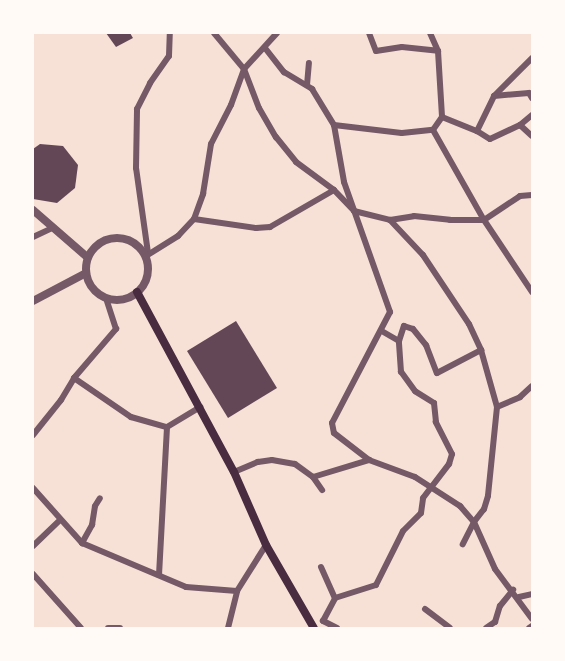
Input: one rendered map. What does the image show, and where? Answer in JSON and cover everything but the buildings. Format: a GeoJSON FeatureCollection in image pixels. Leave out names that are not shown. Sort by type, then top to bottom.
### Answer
{"type":"FeatureCollection","features":[{"type":"Feature","properties":{"kind":"main road"},"geometry":{"type":"LineString","coordinates":[[137,292],[234,472],[266,545],[314,628]]}},
{"type":"Feature","properties":{"kind":"street"},"geometry":{"type":"LineString","coordinates":[[147,255],[131,241],[111,237],[93,248],[87,257],[86,273],[92,288],[106,298],[122,300],[137,292],[147,276],[147,255],[145,214],[136,168],[137,109],[150,83],[169,56],[170,33]]}},
{"type":"Feature","properties":{"kind":"street"},"geometry":{"type":"LineString","coordinates":[[214,33],[244,69],[259,108],[276,137],[296,162],[334,190],[354,211],[390,220],[414,216],[450,220],[484,220],[520,196],[532,195]]}},
{"type":"Feature","properties":{"kind":"street"},"geometry":{"type":"LineString","coordinates":[[147,255],[178,236],[194,219],[203,194],[211,144],[231,105],[244,69],[277,33]]}},
{"type":"Feature","properties":{"kind":"street"},"geometry":{"type":"LineString","coordinates":[[430,33],[438,51],[442,117],[434,130]]}},
{"type":"Feature","properties":{"kind":"street"},"geometry":{"type":"LineString","coordinates":[[370,34],[376,51],[402,47],[438,51]]}},
{"type":"Feature","properties":{"kind":"street"},"geometry":{"type":"LineString","coordinates":[[265,48],[284,72],[308,85],[334,125],[344,182],[390,312],[332,423],[334,434],[369,460],[415,477],[448,496],[474,522],[495,569],[519,597],[532,619]]}},
{"type":"Feature","properties":{"kind":"street"},"geometry":{"type":"LineString","coordinates":[[477,131],[494,96],[532,58]]}},
{"type":"Feature","properties":{"kind":"street"},"geometry":{"type":"LineString","coordinates":[[308,85],[309,63]]}},
{"type":"Feature","properties":{"kind":"street"},"geometry":{"type":"LineString","coordinates":[[494,96],[531,95]]}},
{"type":"Feature","properties":{"kind":"street"},"geometry":{"type":"LineString","coordinates":[[442,117],[477,131],[490,139],[520,125],[532,115]]}},
{"type":"Feature","properties":{"kind":"street"},"geometry":{"type":"LineString","coordinates":[[334,125],[402,133],[434,130]]}},
{"type":"Feature","properties":{"kind":"street"},"geometry":{"type":"LineString","coordinates":[[520,125],[532,136]]}},
{"type":"Feature","properties":{"kind":"street"},"geometry":{"type":"LineString","coordinates":[[434,130],[484,220],[532,292]]}},
{"type":"Feature","properties":{"kind":"street"},"geometry":{"type":"LineString","coordinates":[[194,219],[256,228],[270,227],[334,190]]}},
{"type":"Feature","properties":{"kind":"street"},"geometry":{"type":"LineString","coordinates":[[33,210],[87,257]]}},
{"type":"Feature","properties":{"kind":"street"},"geometry":{"type":"LineString","coordinates":[[390,220],[423,255],[469,324],[481,350],[497,407],[488,496],[484,509],[474,522],[463,544]]}},
{"type":"Feature","properties":{"kind":"street"},"geometry":{"type":"LineString","coordinates":[[33,237],[52,228]]}},
{"type":"Feature","properties":{"kind":"street"},"geometry":{"type":"LineString","coordinates":[[33,301],[86,273]]}},
{"type":"Feature","properties":{"kind":"street"},"geometry":{"type":"LineString","coordinates":[[33,435],[61,400],[74,378],[117,329],[106,298]]}},
{"type":"Feature","properties":{"kind":"street"},"geometry":{"type":"LineString","coordinates":[[337,628],[323,621],[335,598],[376,585],[403,531],[421,513],[423,498],[449,464],[452,454],[436,422],[434,403],[415,392],[401,372],[399,341],[404,326],[413,329],[426,345],[437,373],[481,350]]}},
{"type":"Feature","properties":{"kind":"street"},"geometry":{"type":"LineString","coordinates":[[382,331],[399,341]]}},
{"type":"Feature","properties":{"kind":"street"},"geometry":{"type":"LineString","coordinates":[[74,378],[131,417],[167,427],[200,407]]}},
{"type":"Feature","properties":{"kind":"street"},"geometry":{"type":"LineString","coordinates":[[497,407],[519,397],[532,386]]}},
{"type":"Feature","properties":{"kind":"street"},"geometry":{"type":"LineString","coordinates":[[159,575],[167,427]]}},
{"type":"Feature","properties":{"kind":"street"},"geometry":{"type":"LineString","coordinates":[[234,472],[258,462],[273,460],[295,464],[314,477],[322,490]]}},
{"type":"Feature","properties":{"kind":"street"},"geometry":{"type":"LineString","coordinates":[[314,477],[369,460]]}},
{"type":"Feature","properties":{"kind":"street"},"geometry":{"type":"LineString","coordinates":[[33,488],[82,543],[186,587],[237,591]]}},
{"type":"Feature","properties":{"kind":"street"},"geometry":{"type":"LineString","coordinates":[[82,543],[92,525],[95,506],[100,498]]}},
{"type":"Feature","properties":{"kind":"street"},"geometry":{"type":"LineString","coordinates":[[33,546],[60,520]]}},
{"type":"Feature","properties":{"kind":"street"},"geometry":{"type":"LineString","coordinates":[[228,628],[237,591],[266,545]]}},
{"type":"Feature","properties":{"kind":"street"},"geometry":{"type":"LineString","coordinates":[[321,567],[335,598]]}},
{"type":"Feature","properties":{"kind":"street"},"geometry":{"type":"LineString","coordinates":[[33,574],[81,628]]}},
{"type":"Feature","properties":{"kind":"street"},"geometry":{"type":"LineString","coordinates":[[486,628],[495,622],[500,606],[513,590]]}},
{"type":"Feature","properties":{"kind":"street"},"geometry":{"type":"LineString","coordinates":[[519,597],[532,594]]}},
{"type":"Feature","properties":{"kind":"street"},"geometry":{"type":"LineString","coordinates":[[424,609],[450,628]]}},
{"type":"Feature","properties":{"kind":"street"},"geometry":{"type":"LineString","coordinates":[[495,622],[499,628]]}},
{"type":"Feature","properties":{"kind":"street"},"geometry":{"type":"LineString","coordinates":[[108,628],[120,628]]}}]}
